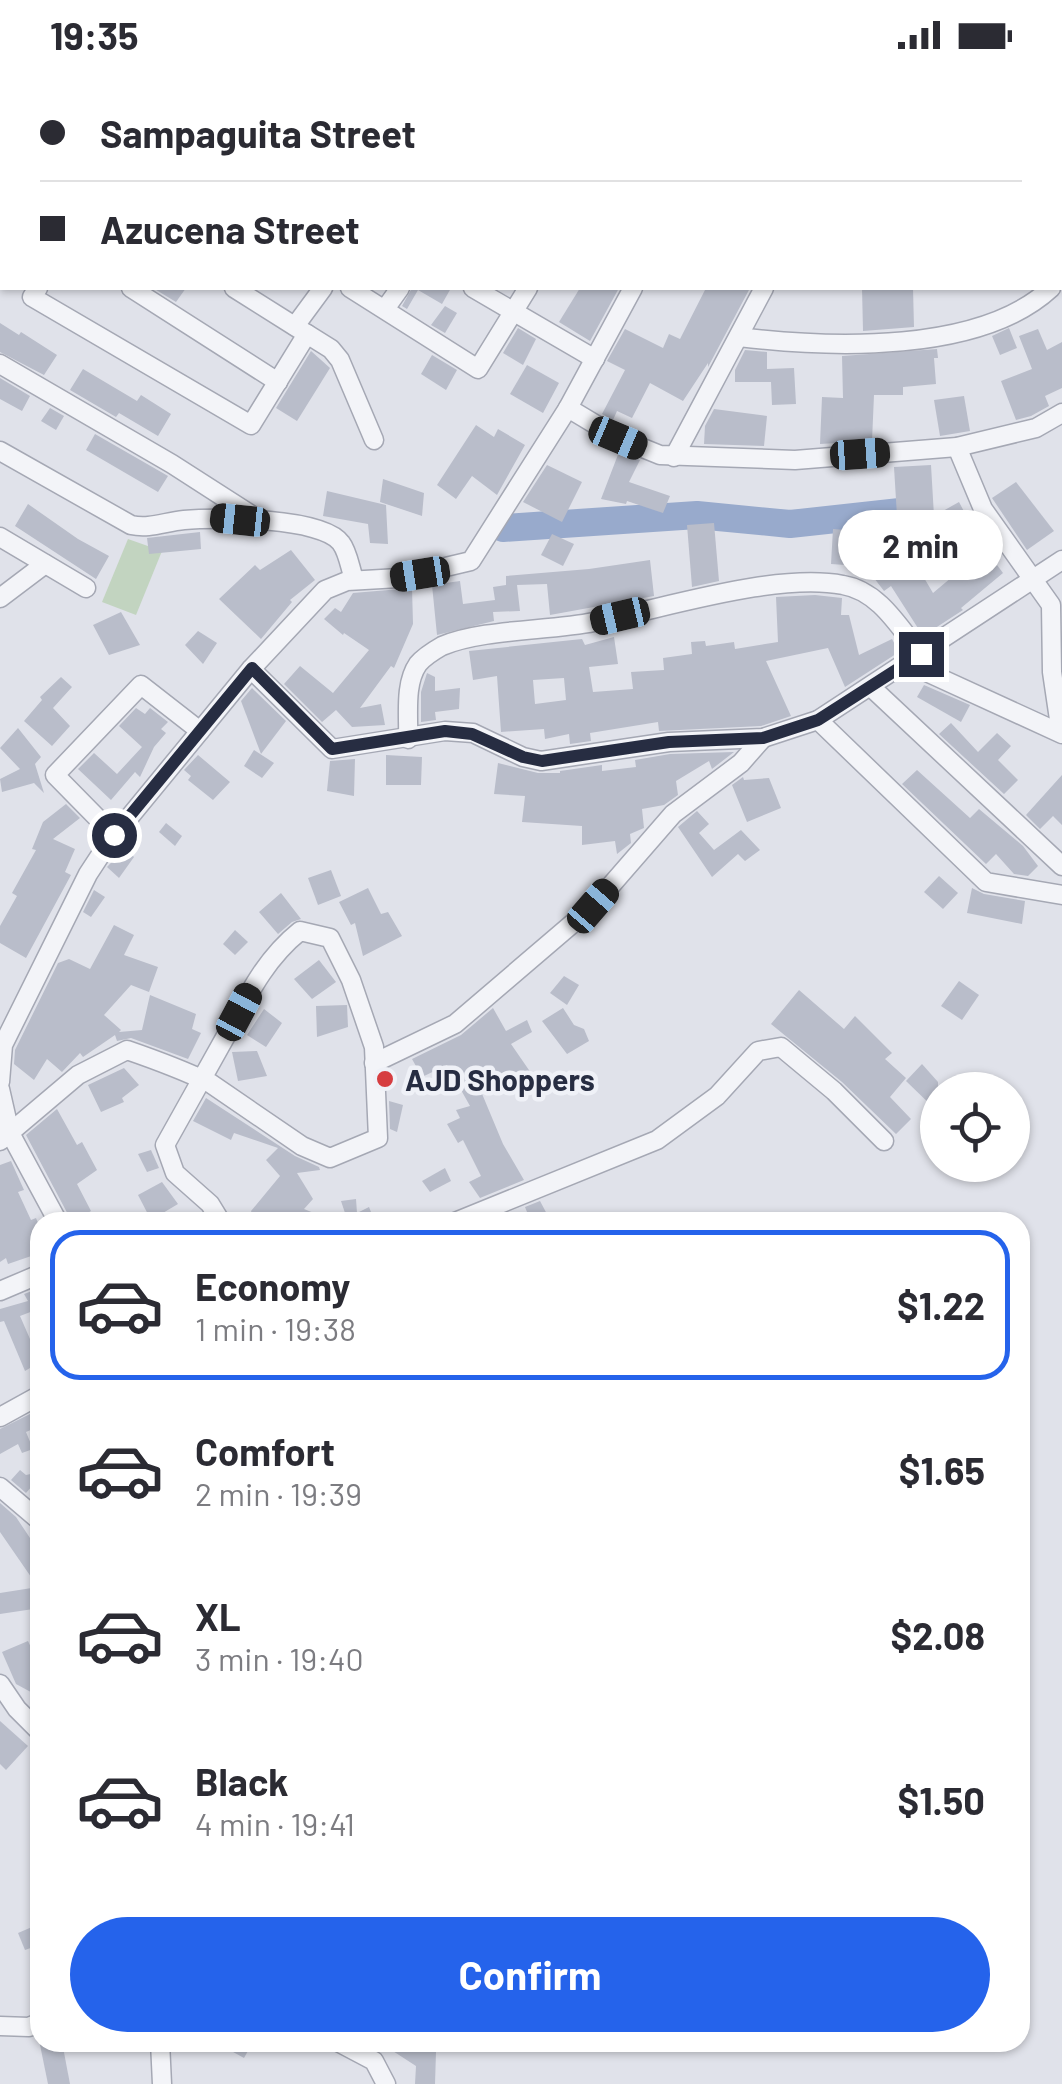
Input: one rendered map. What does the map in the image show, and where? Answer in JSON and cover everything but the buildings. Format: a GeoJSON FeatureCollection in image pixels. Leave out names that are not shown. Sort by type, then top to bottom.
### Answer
{"type":"FeatureCollection","features":[{"type":"Feature","properties":{"kind":"street"},"geometry":{"type":"LineString","coordinates":[[37,290],[32,297],[251,425],[278,382],[321,290]]}},
{"type":"Feature","properties":{"kind":"street"},"geometry":{"type":"LineString","coordinates":[[134,290],[278,382]]}},
{"type":"Feature","properties":{"kind":"street"},"geometry":{"type":"LineString","coordinates":[[237,290],[331,348],[340,360],[374,440]]}},
{"type":"Feature","properties":{"kind":"street"},"geometry":{"type":"LineString","coordinates":[[353,290],[478,369],[527,290]]}},
{"type":"Feature","properties":{"kind":"street"},"geometry":{"type":"LineString","coordinates":[[385,309],[399,290]]}},
{"type":"Feature","properties":{"kind":"street"},"geometry":{"type":"LineString","coordinates":[[476,290],[595,359]]}},
{"type":"Feature","properties":{"kind":"street"},"geometry":{"type":"LineString","coordinates":[[52,1212],[5,1137],[0,1086],[3,1045],[70,907],[114,835],[252,668],[324,590],[354,580],[399,578],[471,561],[568,408],[632,290]]}},
{"type":"Feature","properties":{"kind":"street"},"geometry":{"type":"LineString","coordinates":[[674,457],[763,290]]}},
{"type":"Feature","properties":{"kind":"street"},"geometry":{"type":"LineString","coordinates":[[739,337],[800,344],[915,339],[1004,318],[1050,290]]}},
{"type":"Feature","properties":{"kind":"street"},"geometry":{"type":"LineString","coordinates":[[0,364],[263,522]]}},
{"type":"Feature","properties":{"kind":"street"},"geometry":{"type":"LineString","coordinates":[[568,408],[618,438],[660,455],[795,460],[957,447],[1036,428],[1062,413]]}},
{"type":"Feature","properties":{"kind":"street"},"geometry":{"type":"LineString","coordinates":[[957,447],[982,509],[1051,606],[1052,672],[1061,734]]}},
{"type":"Feature","properties":{"kind":"street"},"geometry":{"type":"LineString","coordinates":[[0,451],[130,525],[146,528],[179,520],[217,518],[306,526],[335,537],[344,545],[354,580]]}},
{"type":"Feature","properties":{"kind":"street"},"geometry":{"type":"LineString","coordinates":[[0,537],[86,588]]}},
{"type":"Feature","properties":{"kind":"street"},"geometry":{"type":"LineString","coordinates":[[252,668],[332,749],[445,731],[472,734],[523,757],[542,761],[669,742],[763,738],[818,720],[1062,560]]}},
{"type":"Feature","properties":{"kind":"street"},"geometry":{"type":"LineString","coordinates":[[0,598],[45,564]]}},
{"type":"Feature","properties":{"kind":"street"},"geometry":{"type":"LineString","coordinates":[[408,739],[410,680],[419,662],[442,646],[594,622],[784,585],[842,584],[870,593],[914,659],[1061,734]]}},
{"type":"Feature","properties":{"kind":"street"},"geometry":{"type":"LineString","coordinates":[[114,835],[55,775],[141,685],[200,731]]}},
{"type":"Feature","properties":{"kind":"street"},"geometry":{"type":"LineString","coordinates":[[872,687],[1062,866]]}},
{"type":"Feature","properties":{"kind":"street"},"geometry":{"type":"LineString","coordinates":[[818,720],[986,882],[1062,896]]}},
{"type":"Feature","properties":{"kind":"street"},"geometry":{"type":"LineString","coordinates":[[374,1064],[455,1024],[593,906],[673,814],[741,763],[763,738]]}},
{"type":"Feature","properties":{"kind":"street"},"geometry":{"type":"LineString","coordinates":[[5,1137],[78,1075],[127,1050],[202,1079],[302,1146],[330,1158],[378,1138],[374,1046],[351,980],[330,938],[300,931],[262,968],[202,1079],[165,1145],[175,1172],[215,1212]]}},
{"type":"Feature","properties":{"kind":"street"},"geometry":{"type":"LineString","coordinates":[[480,1212],[657,1140],[717,1096],[758,1051],[781,1047],[884,1140]]}},
{"type":"Feature","properties":{"kind":"street"},"geometry":{"type":"LineString","coordinates":[[0,1291],[30,1278]]}},
{"type":"Feature","properties":{"kind":"street"},"geometry":{"type":"LineString","coordinates":[[0,1417],[30,1400]]}},
{"type":"Feature","properties":{"kind":"street"},"geometry":{"type":"LineString","coordinates":[[0,1487],[30,1512]]}},
{"type":"Feature","properties":{"kind":"street"},"geometry":{"type":"LineString","coordinates":[[0,1684],[30,1722]]}},
{"type":"Feature","properties":{"kind":"street"},"geometry":{"type":"LineString","coordinates":[[0,2026],[30,2027]]}},
{"type":"Feature","properties":{"kind":"street"},"geometry":{"type":"LineString","coordinates":[[160,2052],[162,2084]]}},
{"type":"Feature","properties":{"kind":"street"},"geometry":{"type":"LineString","coordinates":[[357,2052],[374,2061],[386,2084]]}},
{"type":"Feature","properties":{"kind":"green space"},"geometry":{"type":"Polygon","coordinates":[[[128,539],[162,551],[136,615],[102,602],[128,539]]]}},
{"type":"Feature","properties":{"kind":"waterway"},"geometry":{"type":"LineString","coordinates":[[503,528],[697,515],[790,524],[900,512]]}},
{"type":"Feature","properties":{"kind":"place","name":"AJD Shoppers"},"geometry":{"type":"Point","coordinates":[385,1079]}},
{"type":"Feature","properties":{"kind":"route"},"geometry":{"type":"LineString","coordinates":[[114,835],[252,668],[332,749],[445,731],[472,734],[523,757],[542,761],[669,742],[763,738],[818,720],[921,654]]}}]}
